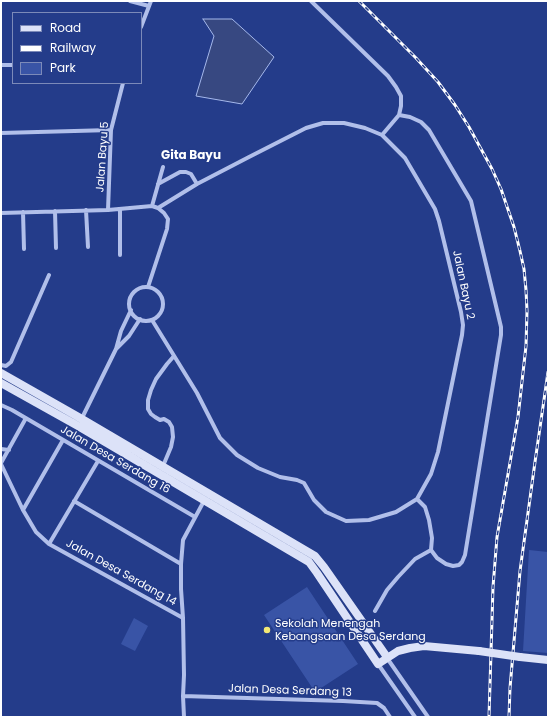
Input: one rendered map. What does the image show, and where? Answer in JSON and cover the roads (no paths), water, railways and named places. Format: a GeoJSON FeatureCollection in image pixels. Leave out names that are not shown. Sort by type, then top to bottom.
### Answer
{"type":"FeatureCollection","features":[{"type":"Feature","properties":{"kind":"street"},"geometry":{"type":"LineString","coordinates":[[130,1],[150,3],[142,24]]}},
{"type":"Feature","properties":{"kind":"street"},"geometry":{"type":"LineString","coordinates":[[158,208],[197,184],[306,128],[323,123],[344,123],[364,128],[382,135],[399,116],[401,96],[388,76],[310,1]]}},
{"type":"Feature","properties":{"kind":"street"},"geometry":{"type":"LineString","coordinates":[[1,65],[12,65]]}},
{"type":"Feature","properties":{"kind":"street","name":"Jalan Bayu 5"},"geometry":{"type":"LineString","coordinates":[[108,210],[111,130],[123,84]]}},
{"type":"Feature","properties":{"kind":"street"},"geometry":{"type":"LineString","coordinates":[[399,116],[410,117],[421,122],[429,130],[471,201],[501,328],[500,343],[465,555],[459,565],[453,566],[446,564],[437,558],[430,550]]}},
{"type":"Feature","properties":{"kind":"street"},"geometry":{"type":"LineString","coordinates":[[1,133],[111,130]]}},
{"type":"Feature","properties":{"kind":"street","name":"Jalan Bayu 2"},"geometry":{"type":"LineString","coordinates":[[382,135],[404,158],[435,209],[441,228],[463,324],[438,452],[431,474],[417,498]]}},
{"type":"Feature","properties":{"kind":"street"},"geometry":{"type":"LineString","coordinates":[[152,206],[162,167]]}},
{"type":"Feature","properties":{"kind":"street"},"geometry":{"type":"LineString","coordinates":[[158,184],[180,172],[186,172],[191,174],[197,184]]}},
{"type":"Feature","properties":{"kind":"street"},"geometry":{"type":"LineString","coordinates":[[1,213],[108,210],[152,206],[158,208],[168,219],[167,229],[148,287]]}},
{"type":"Feature","properties":{"kind":"street"},"geometry":{"type":"LineString","coordinates":[[120,209],[120,255]]}},
{"type":"Feature","properties":{"kind":"street"},"geometry":{"type":"LineString","coordinates":[[86,210],[88,247]]}},
{"type":"Feature","properties":{"kind":"street"},"geometry":{"type":"LineString","coordinates":[[55,211],[56,248]]}},
{"type":"Feature","properties":{"kind":"street"},"geometry":{"type":"LineString","coordinates":[[23,212],[24,249]]}},
{"type":"Feature","properties":{"kind":"street"},"geometry":{"type":"LineString","coordinates":[[1,365],[6,366],[10,362],[49,275]]}},
{"type":"Feature","properties":{"kind":"street"},"geometry":{"type":"LineString","coordinates":[[143,287],[156,290],[163,302],[161,312],[152,320],[146,321],[140,319],[133,314],[131,310],[130,301],[134,292],[143,287]]}},
{"type":"Feature","properties":{"kind":"street"},"geometry":{"type":"LineString","coordinates":[[80,422],[116,349],[121,331],[131,310]]}},
{"type":"Feature","properties":{"kind":"street"},"geometry":{"type":"LineString","coordinates":[[116,349],[129,336],[140,319]]}},
{"type":"Feature","properties":{"kind":"street"},"geometry":{"type":"LineString","coordinates":[[152,320],[197,393],[220,438],[237,455],[258,468],[280,477],[297,480],[304,483],[314,500],[326,512],[346,521],[368,520],[396,512],[417,498],[425,507],[432,538],[430,550],[415,559],[398,577],[387,590],[375,611]]}},
{"type":"Feature","properties":{"kind":"street"},"geometry":{"type":"LineString","coordinates":[[162,466],[171,447],[173,437],[172,427],[169,422],[164,419],[160,420],[155,418],[151,414],[148,409],[148,400],[156,379],[174,356]]}},
{"type":"Feature","properties":{"kind":"street"},"geometry":{"type":"LineString","coordinates":[[1,373],[204,501],[309,562],[318,573],[415,717]]}},
{"type":"Feature","properties":{"kind":"street"},"geometry":{"type":"LineString","coordinates":[[1,383],[80,422],[162,466],[315,556],[428,717]]}},
{"type":"Feature","properties":{"kind":"street","name":"Jalan Desa Serdang 16"},"geometry":{"type":"LineString","coordinates":[[1,406],[26,418],[195,517]]}},
{"type":"Feature","properties":{"kind":"street"},"geometry":{"type":"LineString","coordinates":[[1,463],[26,418]]}},
{"type":"Feature","properties":{"kind":"street"},"geometry":{"type":"LineString","coordinates":[[23,510],[63,440]]}},
{"type":"Feature","properties":{"kind":"street"},"geometry":{"type":"LineString","coordinates":[[1,449],[9,450]]}},
{"type":"Feature","properties":{"kind":"street"},"geometry":{"type":"LineString","coordinates":[[50,544],[98,461]]}},
{"type":"Feature","properties":{"kind":"street","name":"Jalan Desa Serdang 14"},"geometry":{"type":"LineString","coordinates":[[1,463],[23,510],[36,532],[50,544],[183,618]]}},
{"type":"Feature","properties":{"kind":"street"},"geometry":{"type":"LineString","coordinates":[[184,717],[183,618],[181,589],[183,540],[208,493]]}},
{"type":"Feature","properties":{"kind":"street"},"geometry":{"type":"LineString","coordinates":[[74,501],[181,564]]}},
{"type":"Feature","properties":{"kind":"street"},"geometry":{"type":"LineString","coordinates":[[378,664],[398,651],[424,646],[479,651],[548,660]]}},
{"type":"Feature","properties":{"kind":"street","name":"Jalan Desa Serdang 13"},"geometry":{"type":"LineString","coordinates":[[183,696],[377,703],[384,708],[390,717]]}},
{"type":"Feature","properties":{"kind":"railway"},"geometry":{"type":"LineString","coordinates":[[359,1],[438,82],[469,127],[501,189],[514,227],[524,269],[527,311],[526,346],[518,417],[497,537],[493,587],[489,717]]}},
{"type":"Feature","properties":{"kind":"railway"},"geometry":{"type":"LineString","coordinates":[[509,717],[520,571],[548,372]]}},
{"type":"Feature","properties":{"kind":"place","name":"Sekolah Menengah Kebangsaan Desa Serdang"},"geometry":{"type":"Point","coordinates":[267,630]}},
{"type":"Feature","properties":{"kind":"district","name":"Gita Bayu"},"geometry":{"type":"Point","coordinates":[191,156]}}]}
